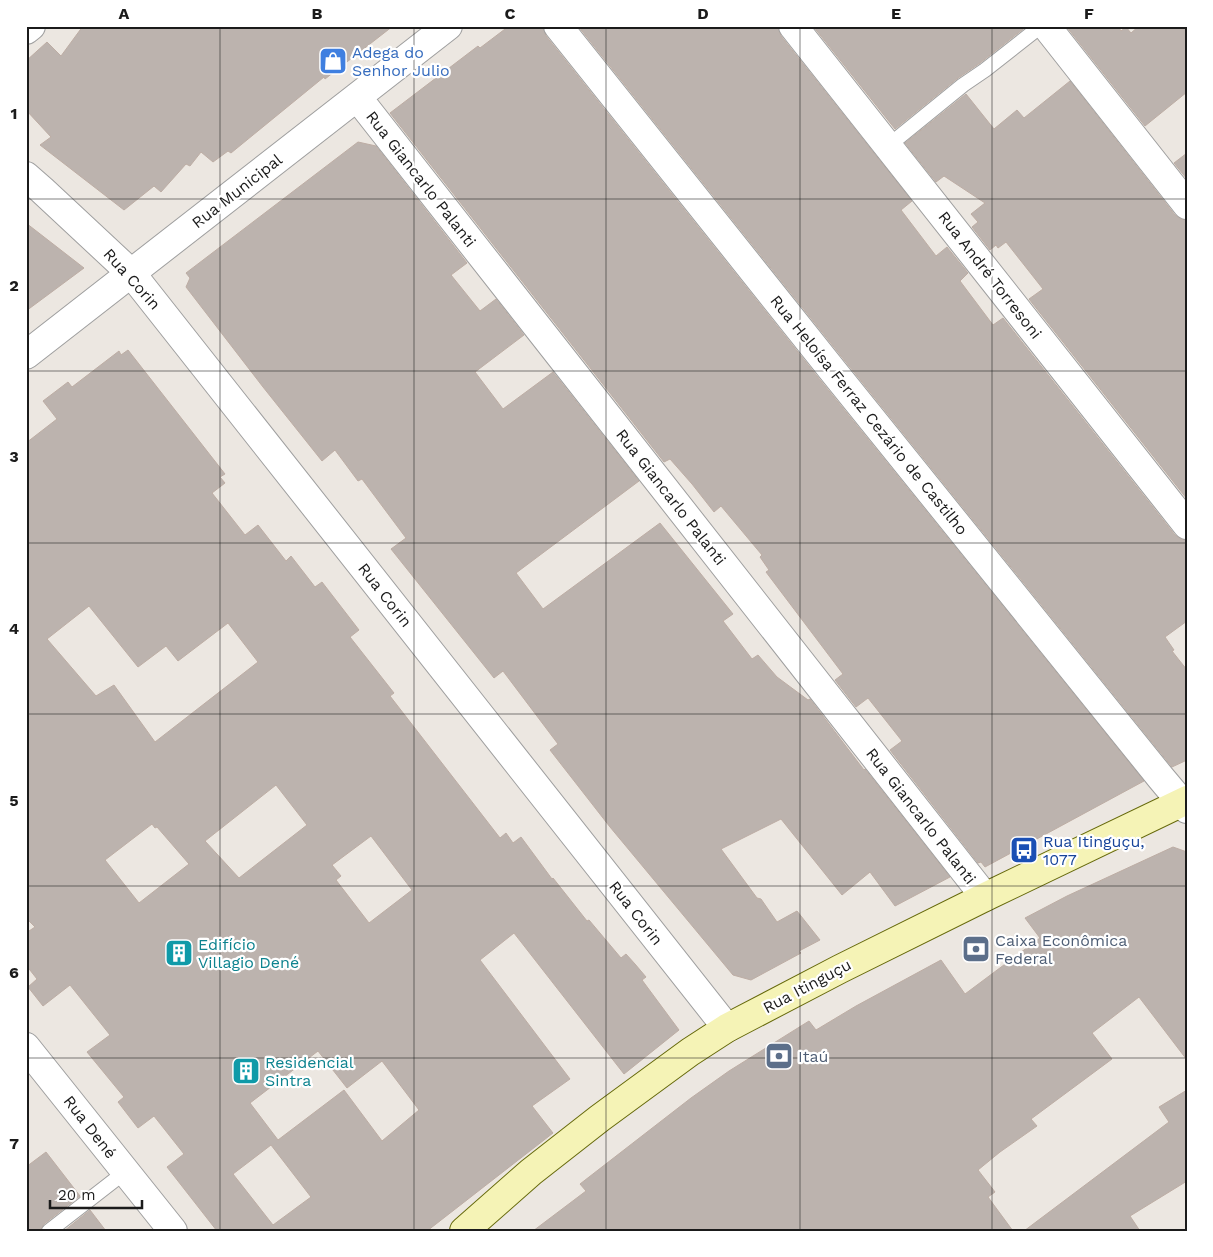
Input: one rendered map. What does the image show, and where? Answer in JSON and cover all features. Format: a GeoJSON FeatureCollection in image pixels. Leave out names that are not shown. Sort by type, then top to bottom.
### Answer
{"type":"FeatureCollection","features":[{"type":"Feature","properties":{"kind":"main road","name":"Rua Itinguçu"},"geometry":{"type":"LineString","coordinates":[[464,1231],[531,1172],[572,1140],[690,1052],[727,1028],[985,897],[1185,804]]}},
{"type":"Feature","properties":{"kind":"street"},"geometry":{"type":"LineString","coordinates":[[26,30],[31,26]]}},
{"type":"Feature","properties":{"kind":"street","name":"Rua Municipal"},"geometry":{"type":"LineString","coordinates":[[26,354],[448,26]]}},
{"type":"Feature","properties":{"kind":"street","name":"Rua Heloísa Ferraz Cezário de Castilho"},"geometry":{"type":"LineString","coordinates":[[558,26],[1161,778],[1185,804]]}},
{"type":"Feature","properties":{"kind":"street","name":"Rua André Torresoni"},"geometry":{"type":"LineString","coordinates":[[793,26],[1187,525]]}},
{"type":"Feature","properties":{"kind":"street"},"geometry":{"type":"LineString","coordinates":[[1046,26],[1187,205]]}},
{"type":"Feature","properties":{"kind":"street","name":"Rua Giancarlo Palanti"},"geometry":{"type":"LineString","coordinates":[[357,97],[985,897]]}},
{"type":"Feature","properties":{"kind":"street","name":"Rua Corin"},"geometry":{"type":"LineString","coordinates":[[26,176],[131,272],[727,1028]]}},
{"type":"Feature","properties":{"kind":"street","name":"Rua Dené"},"geometry":{"type":"LineString","coordinates":[[26,1047],[173,1231]]}},
{"type":"Feature","properties":{"kind":"lane"},"geometry":{"type":"LineString","coordinates":[[888,146],[963,85],[1041,26]]}},
{"type":"Feature","properties":{"kind":"lane"},"geometry":{"type":"LineString","coordinates":[[50,1231],[125,1172]]}},
{"type":"Feature","properties":{"kind":"building"},"geometry":{"type":"Polygon","coordinates":[[[83,26],[393,26],[325,79],[324,77],[231,153],[228,151],[213,162],[201,152],[190,166],[186,164],[161,192],[154,186],[124,210],[40,145],[51,137],[26,110],[26,61],[47,42],[61,56],[83,26]]]}},
{"type":"Feature","properties":{"kind":"building"},"geometry":{"type":"Polygon","coordinates":[[[509,26],[543,26],[546,36],[821,381],[1144,781],[985,867],[981,862],[978,863],[890,750],[902,741],[868,698],[856,707],[835,680],[843,674],[766,572],[769,570],[760,557],[762,555],[721,506],[714,512],[670,459],[664,462],[390,113],[478,46],[480,48],[509,26]]]}},
{"type":"Feature","properties":{"kind":"building"},"geometry":{"type":"Polygon","coordinates":[[[578,26],[778,26],[781,36],[912,201],[901,210],[936,256],[947,247],[968,273],[960,281],[993,325],[1003,318],[1175,535],[1187,540],[1187,621],[1165,637],[1174,650],[1172,651],[1187,670],[1187,760],[1172,767],[578,26]]]}},
{"type":"Feature","properties":{"kind":"building"},"geometry":{"type":"Polygon","coordinates":[[[813,26],[1027,26],[895,129],[813,26]]]}},
{"type":"Feature","properties":{"kind":"building"},"geometry":{"type":"Polygon","coordinates":[[[1066,26],[1118,26],[1121,31],[1126,27],[1131,33],[1139,26],[1187,26],[1187,92],[1145,126],[1066,26]]]}},
{"type":"Feature","properties":{"kind":"building"},"geometry":{"type":"Polygon","coordinates":[[[1070,81],[1175,215],[1187,220],[1187,499],[1029,299],[1043,289],[1006,242],[998,248],[996,245],[990,250],[972,227],[978,222],[971,214],[985,203],[944,176],[936,182],[905,143],[966,94],[994,129],[1017,110],[1024,118],[1070,81]]]}},
{"type":"Feature","properties":{"kind":"building"},"geometry":{"type":"Polygon","coordinates":[[[358,142],[376,146],[467,263],[451,275],[480,311],[496,299],[524,335],[475,372],[503,409],[553,372],[639,481],[516,573],[543,609],[660,523],[733,614],[723,621],[752,659],[758,655],[777,677],[808,700],[810,699],[950,877],[895,906],[870,872],[842,895],[781,819],[721,849],[777,922],[797,911],[820,940],[799,951],[801,953],[751,980],[733,975],[610,827],[550,750],[558,744],[503,671],[494,678],[391,549],[406,538],[362,479],[358,481],[335,450],[322,461],[186,287],[190,278],[186,273],[358,142]]]}},
{"type":"Feature","properties":{"kind":"building"},"geometry":{"type":"Polygon","coordinates":[[[1187,153],[1187,179],[1174,163],[1187,153]]]}},
{"type":"Feature","properties":{"kind":"building"},"geometry":{"type":"Polygon","coordinates":[[[26,223],[84,268],[26,311],[26,223]]]}},
{"type":"Feature","properties":{"kind":"building"},"geometry":{"type":"Polygon","coordinates":[[[128,350],[225,474],[220,477],[225,483],[212,493],[245,535],[258,525],[286,561],[291,556],[315,587],[322,582],[359,630],[350,637],[394,693],[390,696],[500,838],[506,833],[513,843],[521,837],[552,879],[587,921],[589,920],[621,958],[626,954],[646,977],[642,980],[679,1030],[624,1074],[514,933],[480,960],[570,1079],[532,1106],[553,1133],[427,1231],[217,1231],[167,1167],[184,1154],[154,1116],[138,1128],[118,1102],[124,1097],[87,1052],[110,1035],[70,985],[43,1006],[28,987],[37,979],[26,965],[26,933],[35,927],[26,918],[26,443],[57,419],[43,401],[68,382],[72,387],[119,351],[121,355],[128,350]],[[89,606],[47,639],[96,696],[114,685],[155,742],[258,662],[228,623],[178,661],[166,646],[138,667],[89,606]],[[276,785],[205,841],[239,878],[307,825],[276,785]],[[152,824],[105,860],[139,903],[189,864],[157,827],[155,828],[152,824]],[[371,836],[332,865],[341,876],[336,880],[369,923],[412,890],[371,836]],[[318,1051],[250,1103],[278,1140],[344,1090],[382,1141],[419,1110],[382,1061],[347,1088],[318,1051]],[[271,1145],[233,1174],[273,1225],[311,1197],[271,1145]]]}},
{"type":"Feature","properties":{"kind":"building"},"geometry":{"type":"Polygon","coordinates":[[[1173,847],[1187,852],[1187,1060],[1139,997],[1092,1033],[1112,1059],[1031,1119],[1037,1126],[978,1170],[995,1192],[988,1197],[1013,1231],[533,1231],[586,1191],[580,1184],[691,1098],[729,1071],[809,1021],[816,1030],[941,960],[965,994],[1040,938],[1025,918],[1067,896],[1173,847]]]}},
{"type":"Feature","properties":{"kind":"building"},"geometry":{"type":"Polygon","coordinates":[[[1187,1090],[1187,1181],[1130,1216],[1140,1231],[1024,1231],[1169,1122],[1159,1107],[1187,1090]]]}},
{"type":"Feature","properties":{"kind":"building"},"geometry":{"type":"Polygon","coordinates":[[[46,1152],[80,1196],[44,1224],[40,1231],[26,1231],[26,1167],[46,1152]]]}},
{"type":"Feature","properties":{"kind":"building"},"geometry":{"type":"Polygon","coordinates":[[[90,1210],[106,1231],[64,1231],[90,1210]]]}},
{"type":"Feature","properties":{"kind":"place","name":"Adega do Senhor Julio"},"geometry":{"type":"Point","coordinates":[333,61]}},
{"type":"Feature","properties":{"kind":"place","name":"Rua Itinguçu, 1077"},"geometry":{"type":"Point","coordinates":[1024,850]}},
{"type":"Feature","properties":{"kind":"place","name":"Caixa Econômica Federal"},"geometry":{"type":"Point","coordinates":[976,949]}},
{"type":"Feature","properties":{"kind":"place","name":"Edifício Villagio Dené"},"geometry":{"type":"Point","coordinates":[179,953]}},
{"type":"Feature","properties":{"kind":"place","name":"Itaú"},"geometry":{"type":"Point","coordinates":[779,1056]}},
{"type":"Feature","properties":{"kind":"place","name":"Residencial Sintra"},"geometry":{"type":"Point","coordinates":[246,1071]}}]}
